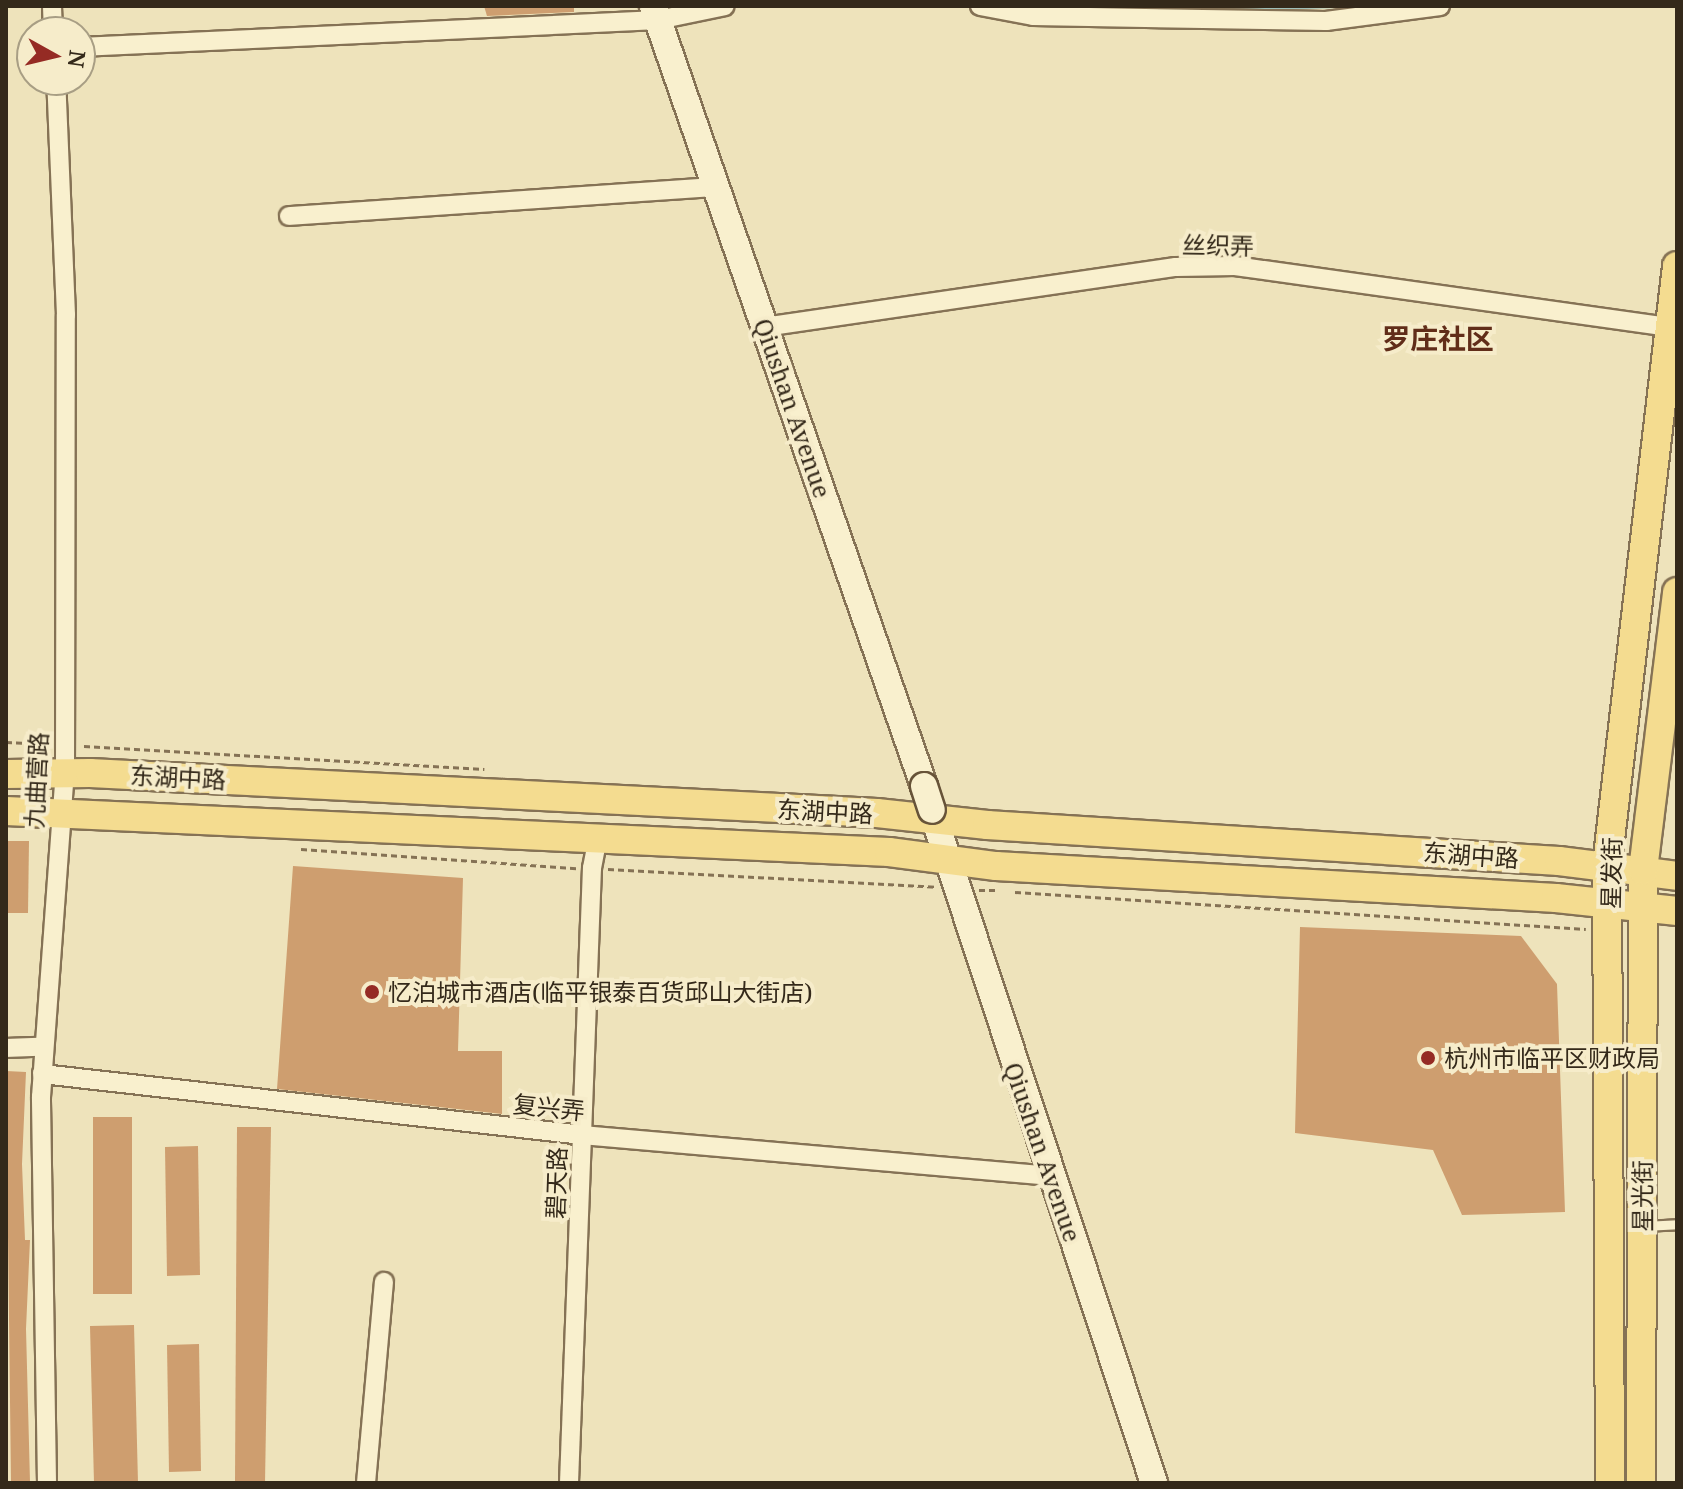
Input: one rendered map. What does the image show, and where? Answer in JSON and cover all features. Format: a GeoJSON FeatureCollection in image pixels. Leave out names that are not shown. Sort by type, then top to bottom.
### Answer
{"type":"FeatureCollection","features":[{"type":"Feature","properties":{"kind":"main road","name":"Qiushan Avenue"},"geometry":{"type":"LineString","coordinates":[[656,13],[930,805],[954,888],[1154,1483]]}},
{"type":"Feature","properties":{"kind":"main road","name":"星发街"},"geometry":{"type":"LineString","coordinates":[[1610,1483],[1610,918],[1607,865],[1677,266]]}},
{"type":"Feature","properties":{"kind":"main road","name":"星光街"},"geometry":{"type":"LineString","coordinates":[[1641,1483],[1643,870],[1677,592]]}},
{"type":"Feature","properties":{"kind":"main road","name":"东湖中路"},"geometry":{"type":"LineString","coordinates":[[6,774],[65,773],[930,805],[1607,865],[1677,876]]}},
{"type":"Feature","properties":{"kind":"main road","name":"东湖中路"},"geometry":{"type":"LineString","coordinates":[[6,811],[598,837],[945,859],[1610,918],[1642,908],[1677,911]]}},
{"type":"Feature","properties":{"kind":"street"},"geometry":{"type":"LineString","coordinates":[[96,46],[656,13],[725,6]]}},
{"type":"Feature","properties":{"kind":"street"},"geometry":{"type":"LineString","coordinates":[[980,6],[1033,16],[1326,21],[1440,6]]}},
{"type":"Feature","properties":{"kind":"street","name":"九曲营路"},"geometry":{"type":"LineString","coordinates":[[47,1483],[42,1074],[65,773],[66,315],[57,96]]}},
{"type":"Feature","properties":{"kind":"street"},"geometry":{"type":"LineString","coordinates":[[289,216],[716,187]]}},
{"type":"Feature","properties":{"kind":"street","name":"丝织弄"},"geometry":{"type":"LineString","coordinates":[[764,327],[1162,269],[1235,266],[1670,327]]}},
{"type":"Feature","properties":{"kind":"street","name":"碧天路"},"geometry":{"type":"LineString","coordinates":[[569,1483],[592,868],[598,837]]}},
{"type":"Feature","properties":{"kind":"street"},"geometry":{"type":"LineString","coordinates":[[6,1048],[44,1047]]}},
{"type":"Feature","properties":{"kind":"street","name":"复兴弄"},"geometry":{"type":"LineString","coordinates":[[42,1074],[582,1135],[1051,1176]]}},
{"type":"Feature","properties":{"kind":"street"},"geometry":{"type":"LineString","coordinates":[[366,1483],[384,1282]]}},
{"type":"Feature","properties":{"kind":"lane"},"geometry":{"type":"LineString","coordinates":[[1642,1226],[1677,1224]]}},
{"type":"Feature","properties":{"kind":"path"},"geometry":{"type":"LineString","coordinates":[[287,848],[954,888],[1610,918]]}},
{"type":"Feature","properties":{"kind":"water"},"geometry":{"type":"Polygon","coordinates":[[[1024,6],[1414,6],[1098,15],[1024,6]]]}},
{"type":"Feature","properties":{"kind":"building"},"geometry":{"type":"Polygon","coordinates":[[[484,6],[574,6],[574,12],[487,16],[484,6]]]}},
{"type":"Feature","properties":{"kind":"building"},"geometry":{"type":"Polygon","coordinates":[[[6,841],[29,841],[28,913],[6,913],[6,841]]]}},
{"type":"Feature","properties":{"kind":"building","name":"忆泊城市酒店(临平银泰百货邱山大街店)"},"geometry":{"type":"Polygon","coordinates":[[[293,866],[463,878],[458,1051],[502,1051],[502,1114],[277,1089],[293,866]]]}},
{"type":"Feature","properties":{"kind":"building","name":"杭州市临平区财政局"},"geometry":{"type":"Polygon","coordinates":[[[1300,927],[1521,936],[1557,984],[1565,1212],[1462,1215],[1433,1150],[1295,1133],[1300,927]]]}},
{"type":"Feature","properties":{"kind":"building"},"geometry":{"type":"Polygon","coordinates":[[[6,1071],[26,1072],[22,1164],[25,1240],[30,1240],[26,1329],[30,1482],[11,1483],[6,1071]]]}},
{"type":"Feature","properties":{"kind":"building"},"geometry":{"type":"Polygon","coordinates":[[[93,1117],[132,1117],[132,1294],[93,1294],[93,1117]]]}},
{"type":"Feature","properties":{"kind":"building"},"geometry":{"type":"Polygon","coordinates":[[[237,1127],[271,1127],[265,1483],[235,1483],[237,1127]]]}},
{"type":"Feature","properties":{"kind":"building"},"geometry":{"type":"Polygon","coordinates":[[[198,1146],[200,1275],[167,1276],[165,1147],[198,1146]]]}},
{"type":"Feature","properties":{"kind":"building"},"geometry":{"type":"Polygon","coordinates":[[[134,1325],[138,1483],[94,1483],[90,1326],[134,1325]]]}},
{"type":"Feature","properties":{"kind":"building"},"geometry":{"type":"Polygon","coordinates":[[[199,1344],[201,1471],[169,1472],[167,1345],[199,1344]]]}},
{"type":"Feature","properties":{"kind":"place","name":"忆泊城市酒店(临平银泰百货邱山大街店)"},"geometry":{"type":"Point","coordinates":[372,992]}},
{"type":"Feature","properties":{"kind":"place","name":"杭州市临平区财政局"},"geometry":{"type":"Point","coordinates":[1428,1058]}},
{"type":"Feature","properties":{"kind":"district","name":"罗庄社区"},"geometry":{"type":"Point","coordinates":[1438,338]}}]}
